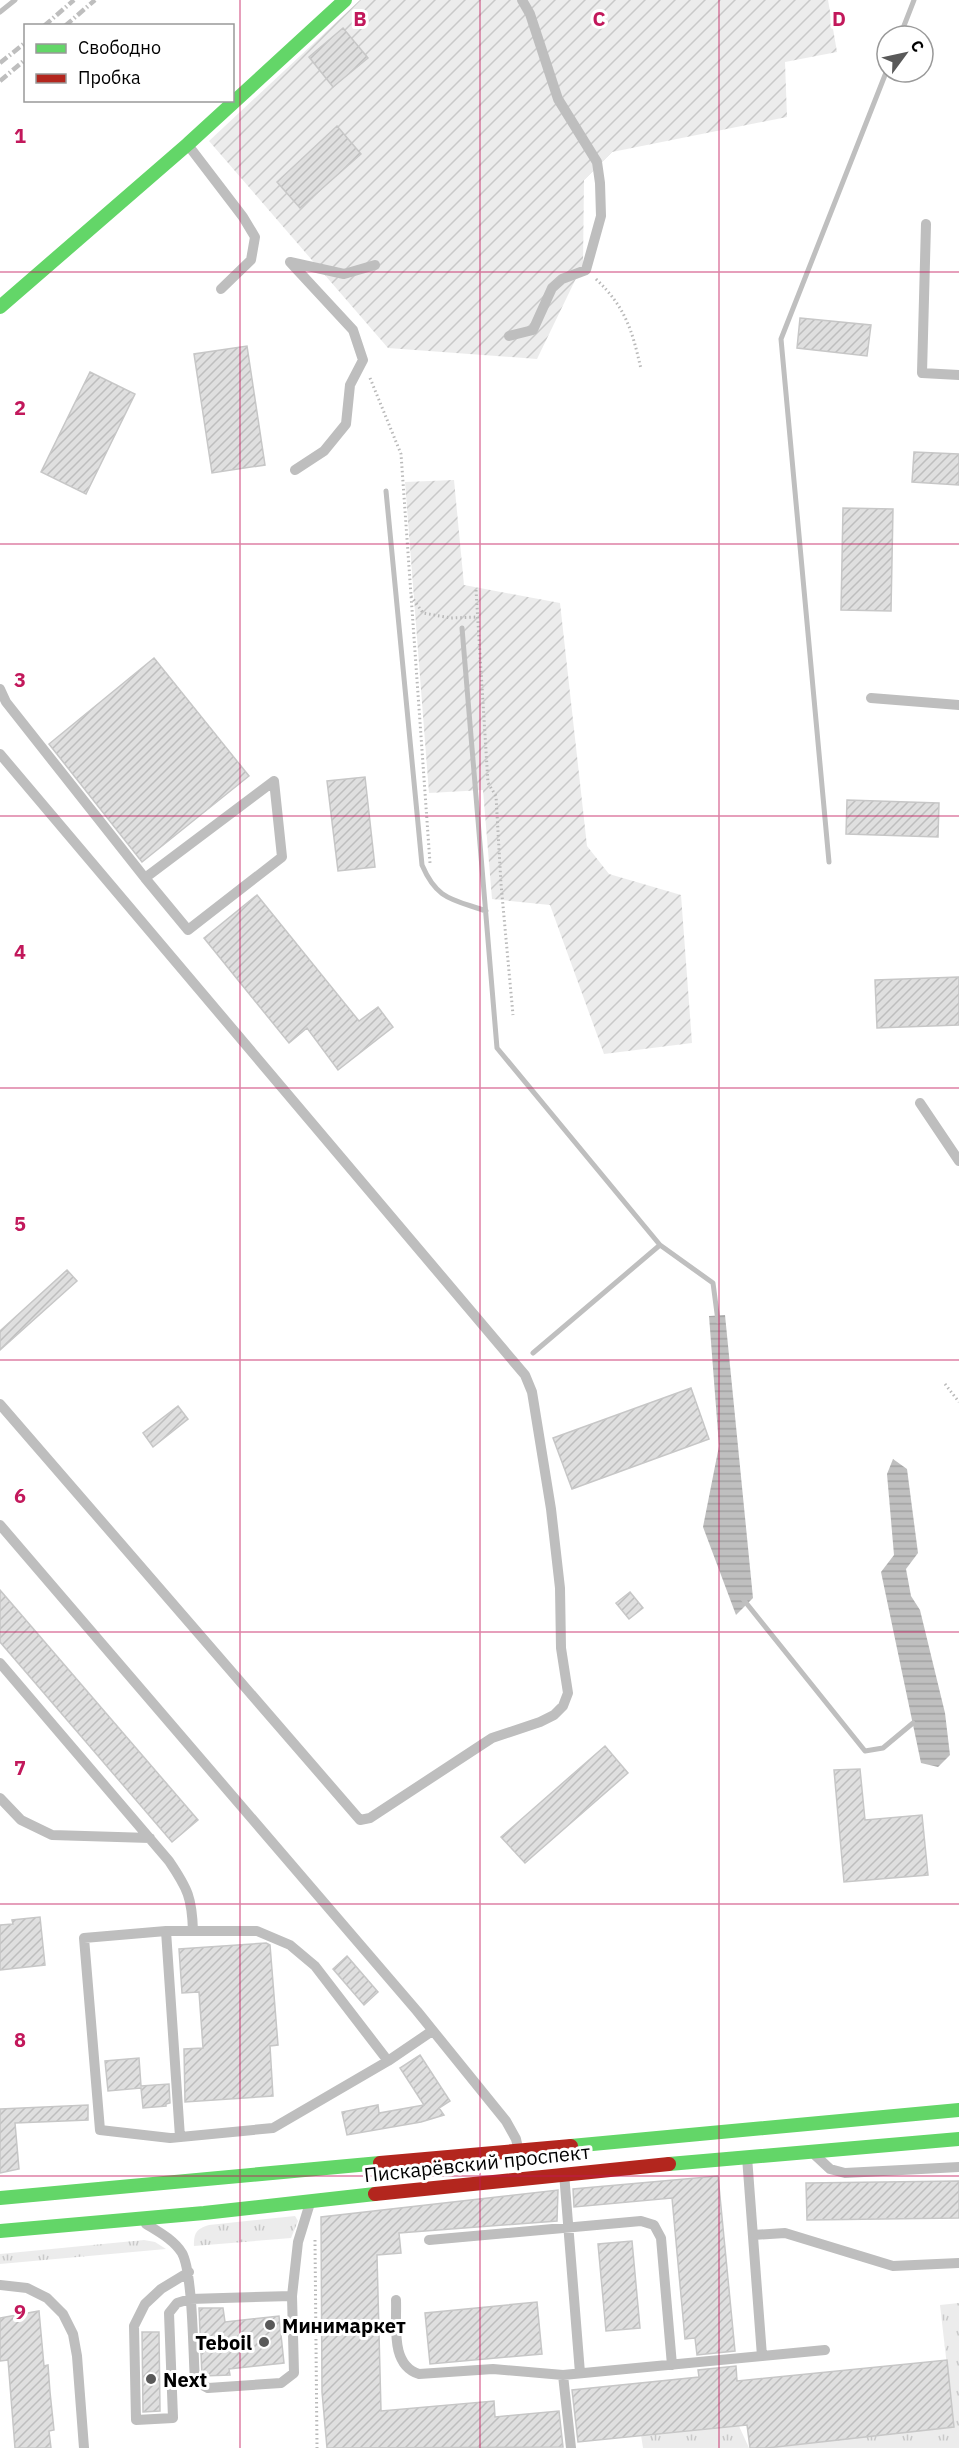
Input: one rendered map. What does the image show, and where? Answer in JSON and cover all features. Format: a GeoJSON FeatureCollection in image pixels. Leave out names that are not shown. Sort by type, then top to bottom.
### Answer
{"type":"FeatureCollection","features":[{"type":"Feature","properties":{"kind":"main road"},"geometry":{"type":"LineString","coordinates":[[234,102],[345,0]]}},
{"type":"Feature","properties":{"kind":"main road"},"geometry":{"type":"LineString","coordinates":[[0,307],[234,102]]}},
{"type":"Feature","properties":{"kind":"main road","name":"Пискарёвский проспект"},"geometry":{"type":"LineString","coordinates":[[0,2198],[959,2110]]}},
{"type":"Feature","properties":{"kind":"main road","name":"Пискарёвский проспект"},"geometry":{"type":"LineString","coordinates":[[0,2231],[138,2219],[564,2173],[959,2139]]}},
{"type":"Feature","properties":{"kind":"lane"},"geometry":{"type":"LineString","coordinates":[[509,336],[533,330],[552,288],[562,279],[586,270],[601,216],[597,162],[558,99],[530,14],[522,0]]}},
{"type":"Feature","properties":{"kind":"lane"},"geometry":{"type":"LineString","coordinates":[[188,144],[255,237],[251,260],[221,289]]}},
{"type":"Feature","properties":{"kind":"lane"},"geometry":{"type":"LineString","coordinates":[[926,224],[922,373],[959,375]]}},
{"type":"Feature","properties":{"kind":"lane"},"geometry":{"type":"LineString","coordinates":[[295,470],[324,451],[346,424],[350,385],[363,360],[353,330],[290,262],[344,274],[375,265]]}},
{"type":"Feature","properties":{"kind":"lane"},"geometry":{"type":"LineString","coordinates":[[0,689],[6,702],[145,878],[188,930],[282,857],[274,781],[145,878]]}},
{"type":"Feature","properties":{"kind":"lane"},"geometry":{"type":"LineString","coordinates":[[871,698],[959,705]]}},
{"type":"Feature","properties":{"kind":"lane"},"geometry":{"type":"LineString","coordinates":[[0,754],[525,1375],[532,1392],[551,1509],[560,1588],[561,1648],[568,1693],[563,1706],[540,1722],[492,1738],[370,1818],[360,1820],[0,1404]]}},
{"type":"Feature","properties":{"kind":"lane"},"geometry":{"type":"LineString","coordinates":[[920,1103],[959,1161]]}},
{"type":"Feature","properties":{"kind":"lane"},"geometry":{"type":"LineString","coordinates":[[0,1525],[432,2031],[506,2121],[516,2139],[518,2152]]}},
{"type":"Feature","properties":{"kind":"lane"},"geometry":{"type":"LineString","coordinates":[[0,1663],[169,1861],[186,1886],[192,1904],[193,1931]]}},
{"type":"Feature","properties":{"kind":"lane"},"geometry":{"type":"LineString","coordinates":[[0,1798],[21,1820],[52,1835],[150,1838]]}},
{"type":"Feature","properties":{"kind":"lane"},"geometry":{"type":"LineString","coordinates":[[388,2061],[315,1966],[290,1945],[257,1931],[166,1931],[84,1938],[100,2130],[170,2138],[273,2128],[388,2061],[432,2031]]}},
{"type":"Feature","properties":{"kind":"lane"},"geometry":{"type":"LineString","coordinates":[[166,1931],[180,2137]]}},
{"type":"Feature","properties":{"kind":"lane"},"geometry":{"type":"LineString","coordinates":[[810,2151],[830,2169],[845,2173],[959,2167]]}},
{"type":"Feature","properties":{"kind":"lane"},"geometry":{"type":"LineString","coordinates":[[747,2157],[762,2356]]}},
{"type":"Feature","properties":{"kind":"lane"},"geometry":{"type":"LineString","coordinates":[[564,2173],[580,2373]]}},
{"type":"Feature","properties":{"kind":"lane"},"geometry":{"type":"LineString","coordinates":[[138,2219],[166,2236],[182,2253],[189,2272],[195,2381],[207,2388],[281,2384],[294,2373],[292,2296],[298,2241],[310,2201]]}},
{"type":"Feature","properties":{"kind":"lane"},"geometry":{"type":"LineString","coordinates":[[429,2240],[641,2221],[654,2225],[658,2230],[672,2365]]}},
{"type":"Feature","properties":{"kind":"lane"},"geometry":{"type":"LineString","coordinates":[[753,2235],[785,2233],[893,2266],[959,2263]]}},
{"type":"Feature","properties":{"kind":"lane"},"geometry":{"type":"LineString","coordinates":[[189,2272],[161,2289],[145,2304],[134,2326],[136,2420],[173,2418],[169,2313],[177,2303],[190,2300],[292,2296]]}},
{"type":"Feature","properties":{"kind":"lane"},"geometry":{"type":"LineString","coordinates":[[0,2285],[27,2288],[47,2298],[63,2314],[73,2334],[77,2356],[84,2448]]}},
{"type":"Feature","properties":{"kind":"lane"},"geometry":{"type":"LineString","coordinates":[[396,2300],[398,2349],[402,2361],[408,2370],[431,2374],[493,2369],[563,2375],[825,2350]]}},
{"type":"Feature","properties":{"kind":"lane"},"geometry":{"type":"LineString","coordinates":[[563,2375],[571,2448]]}},
{"type":"Feature","properties":{"kind":"path"},"geometry":{"type":"LineString","coordinates":[[586,270],[606,290],[631,327],[641,369]]}},
{"type":"Feature","properties":{"kind":"path"},"geometry":{"type":"LineString","coordinates":[[363,360],[401,454],[430,863]]}},
{"type":"Feature","properties":{"kind":"path"},"geometry":{"type":"LineString","coordinates":[[476,590],[488,783],[496,796],[501,884],[513,1015]]}},
{"type":"Feature","properties":{"kind":"path"},"geometry":{"type":"LineString","coordinates":[[411,596],[423,613],[451,618],[478,617]]}},
{"type":"Feature","properties":{"kind":"path"},"geometry":{"type":"LineString","coordinates":[[945,1384],[959,1402]]}},
{"type":"Feature","properties":{"kind":"path"},"geometry":{"type":"LineString","coordinates":[[315,2240],[317,2448]]}},
{"type":"Feature","properties":{"kind":"green space"},"geometry":{"type":"Polygon","coordinates":[[[360,0],[828,0],[837,52],[785,62],[787,117],[612,152],[584,180],[583,264],[537,359],[388,348],[209,141],[360,0]]]}},
{"type":"Feature","properties":{"kind":"green space"},"geometry":{"type":"Polygon","coordinates":[[[454,480],[464,585],[560,603],[587,846],[609,874],[681,895],[692,1043],[604,1054],[550,905],[492,899],[483,790],[429,793],[405,482],[454,480]]]}},
{"type":"Feature","properties":{"kind":"green space"},"geometry":{"type":"Polygon","coordinates":[[[295,2216],[298,2221],[291,2238],[194,2246],[197,2232],[209,2225],[295,2216]]]}},
{"type":"Feature","properties":{"kind":"green space"},"geometry":{"type":"Polygon","coordinates":[[[144,2240],[155,2242],[166,2249],[0,2264],[0,2254],[144,2240]]]}},
{"type":"Feature","properties":{"kind":"green space"},"geometry":{"type":"Polygon","coordinates":[[[959,2303],[959,2448],[767,2448],[954,2427],[940,2305],[959,2303]]]}},
{"type":"Feature","properties":{"kind":"green space"},"geometry":{"type":"Polygon","coordinates":[[[739,2426],[749,2448],[643,2448],[641,2435],[739,2426]]]}},
{"type":"Feature","properties":{"kind":"shaded area"},"geometry":{"type":"Polygon","coordinates":[[[725,1315],[753,1598],[736,1615],[703,1527],[719,1446],[709,1316],[725,1315]]]}},
{"type":"Feature","properties":{"kind":"shaded area"},"geometry":{"type":"Polygon","coordinates":[[[893,1459],[907,1469],[918,1553],[906,1569],[911,1596],[920,1610],[945,1713],[950,1755],[938,1767],[921,1763],[881,1572],[894,1555],[887,1474],[893,1459]]]}},
{"type":"Feature","properties":{"kind":"building"},"geometry":{"type":"Polygon","coordinates":[[[343,28],[368,58],[333,87],[309,57],[343,28]]]}},
{"type":"Feature","properties":{"kind":"building"},"geometry":{"type":"Polygon","coordinates":[[[337,126],[361,154],[300,208],[277,182],[337,126]]]}},
{"type":"Feature","properties":{"kind":"building"},"geometry":{"type":"Polygon","coordinates":[[[800,318],[871,325],[867,356],[797,348],[800,318]]]}},
{"type":"Feature","properties":{"kind":"building"},"geometry":{"type":"Polygon","coordinates":[[[247,346],[265,465],[212,473],[194,354],[247,346]]]}},
{"type":"Feature","properties":{"kind":"building"},"geometry":{"type":"Polygon","coordinates":[[[90,372],[135,394],[86,494],[41,472],[90,372]]]}},
{"type":"Feature","properties":{"kind":"building"},"geometry":{"type":"Polygon","coordinates":[[[914,452],[959,454],[959,485],[912,482],[914,452]]]}},
{"type":"Feature","properties":{"kind":"building"},"geometry":{"type":"Polygon","coordinates":[[[843,508],[893,509],[891,611],[841,610],[843,508]]]}},
{"type":"Feature","properties":{"kind":"building"},"geometry":{"type":"Polygon","coordinates":[[[154,658],[249,776],[142,862],[49,744],[154,658]]]}},
{"type":"Feature","properties":{"kind":"building"},"geometry":{"type":"Polygon","coordinates":[[[365,777],[375,867],[338,871],[327,781],[365,777]]]}},
{"type":"Feature","properties":{"kind":"building"},"geometry":{"type":"Polygon","coordinates":[[[847,800],[939,803],[938,837],[846,834],[847,800]]]}},
{"type":"Feature","properties":{"kind":"building"},"geometry":{"type":"Polygon","coordinates":[[[257,895],[359,1021],[378,1007],[393,1027],[338,1070],[307,1028],[289,1043],[204,938],[257,895]]]}},
{"type":"Feature","properties":{"kind":"building"},"geometry":{"type":"Polygon","coordinates":[[[959,977],[959,1025],[877,1028],[875,980],[959,977]]]}},
{"type":"Feature","properties":{"kind":"building"},"geometry":{"type":"Polygon","coordinates":[[[67,1270],[77,1281],[0,1350],[0,1331],[67,1270]]]}},
{"type":"Feature","properties":{"kind":"building"},"geometry":{"type":"Polygon","coordinates":[[[691,1388],[709,1439],[572,1489],[553,1438],[691,1388]]]}},
{"type":"Feature","properties":{"kind":"building"},"geometry":{"type":"Polygon","coordinates":[[[178,1406],[188,1419],[153,1447],[143,1433],[178,1406]]]}},
{"type":"Feature","properties":{"kind":"building"},"geometry":{"type":"Polygon","coordinates":[[[0,1590],[198,1820],[172,1842],[0,1642],[0,1590]]]}},
{"type":"Feature","properties":{"kind":"building"},"geometry":{"type":"Polygon","coordinates":[[[630,1592],[643,1608],[629,1619],[616,1603],[630,1592]]]}},
{"type":"Feature","properties":{"kind":"building"},"geometry":{"type":"Polygon","coordinates":[[[605,1746],[628,1773],[525,1863],[501,1837],[605,1746]]]}},
{"type":"Feature","properties":{"kind":"building"},"geometry":{"type":"Polygon","coordinates":[[[860,1769],[865,1820],[922,1815],[928,1875],[844,1882],[834,1770],[860,1769]]]}},
{"type":"Feature","properties":{"kind":"building"},"geometry":{"type":"Polygon","coordinates":[[[40,1917],[45,1965],[0,1970],[0,1925],[13,1924],[12,1920],[40,1917]]]}},
{"type":"Feature","properties":{"kind":"building"},"geometry":{"type":"Polygon","coordinates":[[[266,1943],[270,1945],[278,2045],[270,2046],[273,2096],[185,2102],[184,2049],[203,2048],[199,1992],[182,1993],[179,1949],[266,1943]]]}},
{"type":"Feature","properties":{"kind":"building"},"geometry":{"type":"Polygon","coordinates":[[[347,1956],[378,1992],[364,2005],[333,1969],[347,1956]]]}},
{"type":"Feature","properties":{"kind":"building"},"geometry":{"type":"Polygon","coordinates":[[[420,2055],[450,2101],[439,2108],[444,2115],[421,2122],[347,2135],[342,2112],[378,2105],[379,2113],[424,2105],[400,2068],[420,2055]]]}},
{"type":"Feature","properties":{"kind":"building"},"geometry":{"type":"Polygon","coordinates":[[[139,2058],[141,2086],[169,2084],[170,2103],[166,2106],[143,2108],[141,2088],[108,2091],[105,2061],[139,2058]]]}},
{"type":"Feature","properties":{"kind":"building"},"geometry":{"type":"Polygon","coordinates":[[[88,2105],[88,2120],[15,2123],[19,2169],[0,2173],[0,2109],[88,2105]]]}},
{"type":"Feature","properties":{"kind":"building"},"geometry":{"type":"Polygon","coordinates":[[[718,2176],[735,2351],[697,2355],[695,2338],[685,2339],[672,2198],[574,2207],[573,2189],[718,2176]]]}},
{"type":"Feature","properties":{"kind":"building"},"geometry":{"type":"Polygon","coordinates":[[[959,2181],[959,2218],[807,2220],[806,2183],[959,2181]]]}},
{"type":"Feature","properties":{"kind":"building"},"geometry":{"type":"Polygon","coordinates":[[[558,2190],[557,2221],[399,2233],[401,2253],[377,2255],[381,2411],[494,2401],[495,2417],[559,2411],[563,2447],[327,2448],[322,2392],[321,2217],[558,2190]]]}},
{"type":"Feature","properties":{"kind":"building"},"geometry":{"type":"Polygon","coordinates":[[[632,2241],[640,2328],[606,2331],[598,2244],[632,2241]]]}},
{"type":"Feature","properties":{"kind":"building"},"geometry":{"type":"Polygon","coordinates":[[[537,2302],[542,2354],[430,2364],[425,2313],[537,2302]]]}},
{"type":"Feature","properties":{"kind":"building"},"geometry":{"type":"Polygon","coordinates":[[[199,2308],[223,2308],[225,2322],[279,2316],[284,2363],[229,2369],[230,2375],[202,2376],[199,2308]]]}},
{"type":"Feature","properties":{"kind":"building"},"geometry":{"type":"Polygon","coordinates":[[[39,2311],[44,2366],[48,2365],[54,2430],[49,2431],[51,2448],[15,2448],[8,2360],[0,2361],[0,2318],[39,2311]]]}},
{"type":"Feature","properties":{"kind":"building","name":"Next"},"geometry":{"type":"Polygon","coordinates":[[[142,2332],[159,2332],[160,2411],[143,2412],[142,2332]]]}},
{"type":"Feature","properties":{"kind":"building"},"geometry":{"type":"Polygon","coordinates":[[[947,2360],[954,2427],[767,2448],[750,2448],[747,2425],[578,2442],[572,2390],[699,2377],[698,2370],[736,2366],[737,2381],[947,2360]]]}},
{"type":"Feature","properties":{"kind":"waterway"},"geometry":{"type":"LineString","coordinates":[[0,12],[15,0]]}},
{"type":"Feature","properties":{"kind":"waterway"},"geometry":{"type":"LineString","coordinates":[[905,24],[914,0]]}},
{"type":"Feature","properties":{"kind":"waterway"},"geometry":{"type":"LineString","coordinates":[[829,862],[781,339],[881,84]]}},
{"type":"Feature","properties":{"kind":"waterway"},"geometry":{"type":"LineString","coordinates":[[386,491],[422,865],[440,892],[447,897],[486,911]]}},
{"type":"Feature","properties":{"kind":"waterway"},"geometry":{"type":"LineString","coordinates":[[462,628],[497,1048],[660,1245],[533,1353]]}},
{"type":"Feature","properties":{"kind":"waterway"},"geometry":{"type":"LineString","coordinates":[[660,1245],[713,1283],[718,1321]]}},
{"type":"Feature","properties":{"kind":"waterway"},"geometry":{"type":"LineString","coordinates":[[743,1599],[865,1751],[883,1748],[913,1723]]}},
{"type":"Feature","properties":{"kind":"railway"},"geometry":{"type":"LineString","coordinates":[[46,24],[74,0]]}},
{"type":"Feature","properties":{"kind":"railway"},"geometry":{"type":"LineString","coordinates":[[67,24],[95,0]]}},
{"type":"Feature","properties":{"kind":"railway"},"geometry":{"type":"LineString","coordinates":[[0,63],[24,44]]}},
{"type":"Feature","properties":{"kind":"railway"},"geometry":{"type":"LineString","coordinates":[[0,81],[24,61]]}},
{"type":"Feature","properties":{"kind":"traffic: fast"},"geometry":{"type":"LineString","coordinates":[[234,102],[345,0]]}},
{"type":"Feature","properties":{"kind":"traffic: fast"},"geometry":{"type":"LineString","coordinates":[[0,307],[234,102]]}},
{"type":"Feature","properties":{"kind":"traffic: fast"},"geometry":{"type":"LineString","coordinates":[[571,2146],[959,2110]]}},
{"type":"Feature","properties":{"kind":"traffic: fast"},"geometry":{"type":"LineString","coordinates":[[669,2164],[959,2139]]}},
{"type":"Feature","properties":{"kind":"traffic: fast"},"geometry":{"type":"LineString","coordinates":[[0,2198],[380,2163]]}},
{"type":"Feature","properties":{"kind":"traffic: fast"},"geometry":{"type":"LineString","coordinates":[[0,2231],[204,2213],[375,2194]]}},
{"type":"Feature","properties":{"kind":"traffic: jam"},"geometry":{"type":"LineString","coordinates":[[380,2163],[571,2146]]}},
{"type":"Feature","properties":{"kind":"traffic: jam"},"geometry":{"type":"LineString","coordinates":[[375,2194],[669,2164]]}},
{"type":"Feature","properties":{"kind":"place","name":"Минимаркет"},"geometry":{"type":"Point","coordinates":[270,2325]}},
{"type":"Feature","properties":{"kind":"place","name":"Teboil"},"geometry":{"type":"Point","coordinates":[264,2342]}},
{"type":"Feature","properties":{"kind":"place","name":"Next"},"geometry":{"type":"Point","coordinates":[151,2379]}}]}
